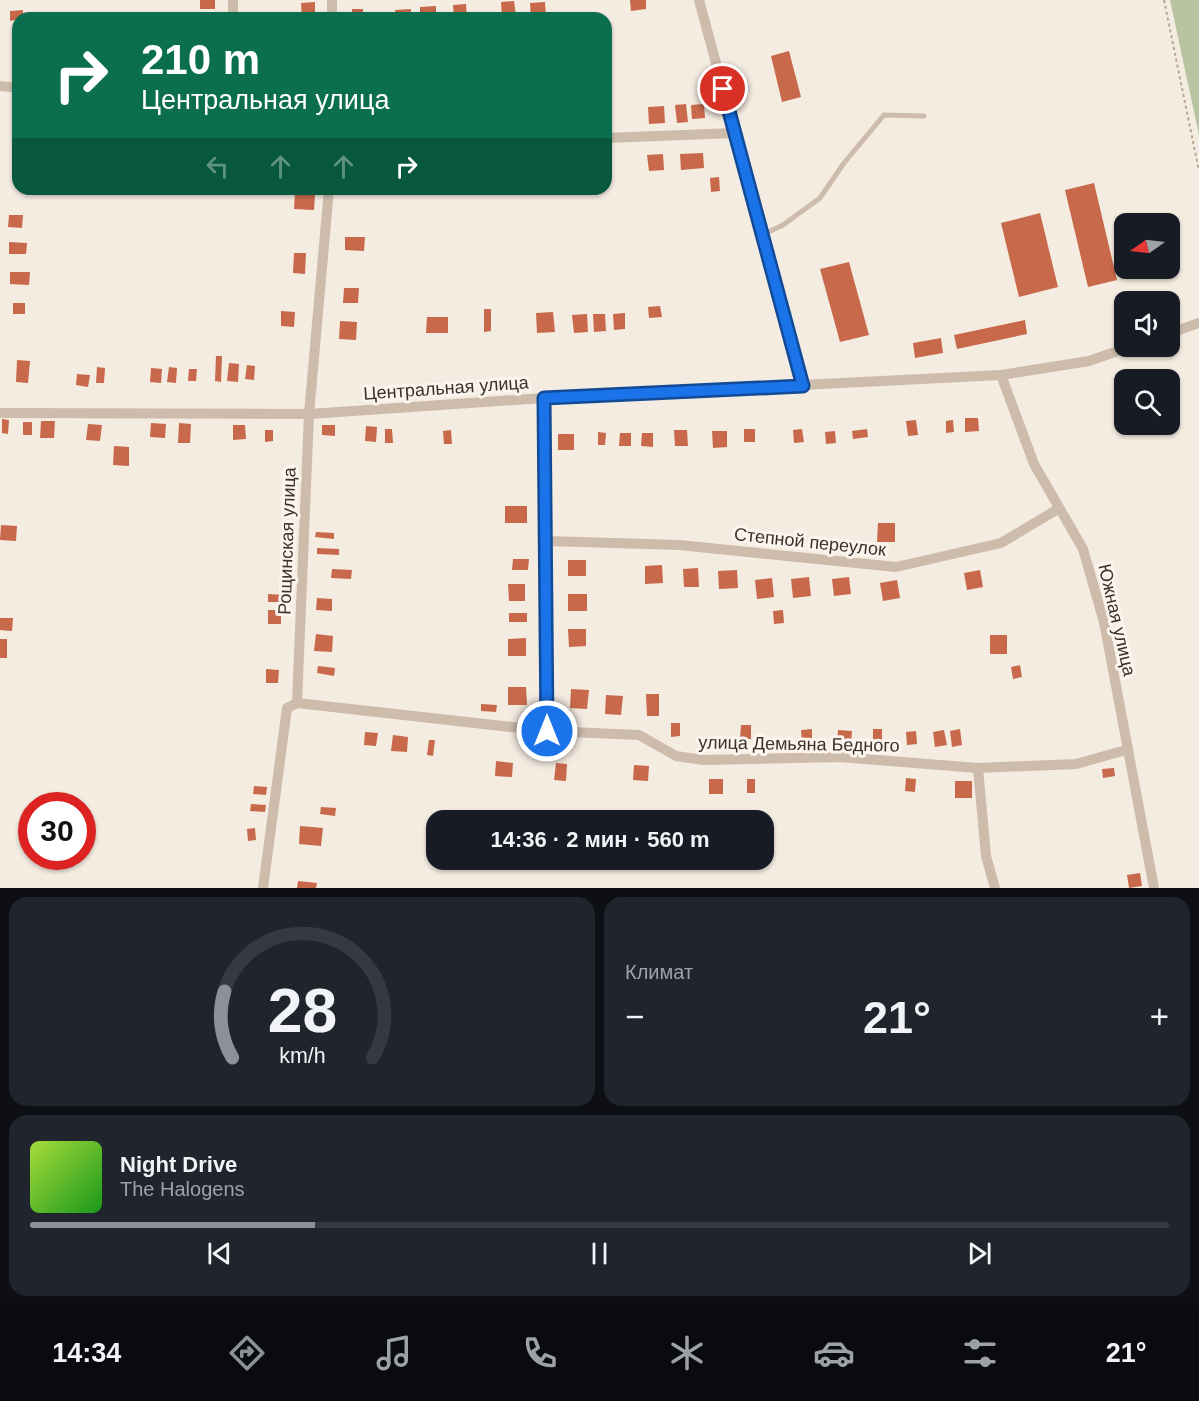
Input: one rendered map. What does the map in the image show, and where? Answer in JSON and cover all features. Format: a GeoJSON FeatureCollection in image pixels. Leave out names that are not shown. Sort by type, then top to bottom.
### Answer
{"type":"FeatureCollection","features":[{"type":"Feature","properties":{"kind":"street"},"geometry":{"type":"LineString","coordinates":[[699,0],[764,234],[803,386]]}},
{"type":"Feature","properties":{"kind":"street"},"geometry":{"type":"LineString","coordinates":[[612,138],[735,133]]}},
{"type":"Feature","properties":{"kind":"street","name":"Рощинская улица"},"geometry":{"type":"LineString","coordinates":[[263,888],[287,708],[297,703],[309,414],[328,195]]}},
{"type":"Feature","properties":{"kind":"street"},"geometry":{"type":"LineString","coordinates":[[1180,330],[1199,323]]}},
{"type":"Feature","properties":{"kind":"street","name":"Центральная улица"},"geometry":{"type":"LineString","coordinates":[[0,413],[309,414],[544,398],[1001,375],[1089,361],[1114,352]]}},
{"type":"Feature","properties":{"kind":"street","name":"Южная улица"},"geometry":{"type":"LineString","coordinates":[[1001,375],[1034,464],[1083,549],[1104,622],[1126,750],[1154,888]]}},
{"type":"Feature","properties":{"kind":"street"},"geometry":{"type":"LineString","coordinates":[[544,398],[547,731]]}},
{"type":"Feature","properties":{"kind":"street","name":"Степной переулок"},"geometry":{"type":"LineString","coordinates":[[547,541],[679,545],[896,567],[1002,543],[1058,509]]}},
{"type":"Feature","properties":{"kind":"street","name":"улица Демьяна Бедного"},"geometry":{"type":"LineString","coordinates":[[297,703],[547,731],[639,735],[676,756],[703,760],[839,757],[978,768],[1076,764],[1126,750]]}},
{"type":"Feature","properties":{"kind":"street"},"geometry":{"type":"LineString","coordinates":[[978,768],[986,856],[995,888]]}},
{"type":"Feature","properties":{"kind":"lane"},"geometry":{"type":"LineString","coordinates":[[764,234],[783,225],[819,198],[844,163],[884,115],[924,116]]}},
{"type":"Feature","properties":{"kind":"path"},"geometry":{"type":"LineString","coordinates":[[1164,0],[1199,171]]}},
{"type":"Feature","properties":{"kind":"green space"},"geometry":{"type":"Polygon","coordinates":[[[1170,0],[1199,0],[1199,135],[1170,0]]]}},
{"type":"Feature","properties":{"kind":"building"},"geometry":{"type":"Polygon","coordinates":[[[200,0],[215,0],[215,9],[200,9],[200,0]]]}},
{"type":"Feature","properties":{"kind":"building"},"geometry":{"type":"Polygon","coordinates":[[[630,0],[646,0],[646,9],[631,11],[630,0]]]}},
{"type":"Feature","properties":{"kind":"building"},"geometry":{"type":"Polygon","coordinates":[[[514,1],[515,12],[502,12],[501,2],[514,1]]]}},
{"type":"Feature","properties":{"kind":"building"},"geometry":{"type":"Polygon","coordinates":[[[315,2],[315,12],[302,12],[301,3],[315,2]]]}},
{"type":"Feature","properties":{"kind":"building"},"geometry":{"type":"Polygon","coordinates":[[[545,2],[546,12],[531,12],[530,3],[545,2]]]}},
{"type":"Feature","properties":{"kind":"building"},"geometry":{"type":"Polygon","coordinates":[[[466,4],[467,12],[454,12],[453,5],[466,4]]]}},
{"type":"Feature","properties":{"kind":"building"},"geometry":{"type":"Polygon","coordinates":[[[436,6],[436,12],[420,12],[420,7],[436,6]]]}},
{"type":"Feature","properties":{"kind":"building"},"geometry":{"type":"Polygon","coordinates":[[[352,9],[363,9],[363,12],[352,12],[352,9]]]}},
{"type":"Feature","properties":{"kind":"building"},"geometry":{"type":"Polygon","coordinates":[[[411,9],[411,12],[395,12],[395,10],[411,9]]]}},
{"type":"Feature","properties":{"kind":"building"},"geometry":{"type":"Polygon","coordinates":[[[23,10],[23,12],[12,12],[12,21],[10,21],[10,11],[23,10]]]}},
{"type":"Feature","properties":{"kind":"building"},"geometry":{"type":"Polygon","coordinates":[[[789,51],[801,97],[782,102],[771,56],[789,51]]]}},
{"type":"Feature","properties":{"kind":"building"},"geometry":{"type":"Polygon","coordinates":[[[686,104],[688,122],[677,123],[675,105],[686,104]]]}},
{"type":"Feature","properties":{"kind":"building"},"geometry":{"type":"Polygon","coordinates":[[[704,104],[705,118],[692,119],[691,105],[704,104]]]}},
{"type":"Feature","properties":{"kind":"building"},"geometry":{"type":"Polygon","coordinates":[[[664,106],[665,123],[649,124],[648,107],[664,106]]]}},
{"type":"Feature","properties":{"kind":"building"},"geometry":{"type":"Polygon","coordinates":[[[703,153],[704,168],[681,170],[680,154],[703,153]]]}},
{"type":"Feature","properties":{"kind":"building"},"geometry":{"type":"Polygon","coordinates":[[[663,154],[664,170],[649,171],[647,155],[663,154]]]}},
{"type":"Feature","properties":{"kind":"building"},"geometry":{"type":"Polygon","coordinates":[[[719,177],[720,191],[711,192],[710,178],[719,177]]]}},
{"type":"Feature","properties":{"kind":"building"},"geometry":{"type":"Polygon","coordinates":[[[1094,183],[1114,267],[1114,279],[1117,280],[1088,287],[1065,190],[1094,183]]]}},
{"type":"Feature","properties":{"kind":"building"},"geometry":{"type":"Polygon","coordinates":[[[295,195],[315,195],[314,210],[294,209],[295,195]]]}},
{"type":"Feature","properties":{"kind":"building"},"geometry":{"type":"Polygon","coordinates":[[[1040,213],[1058,287],[1019,297],[1001,223],[1040,213]]]}},
{"type":"Feature","properties":{"kind":"building"},"geometry":{"type":"Polygon","coordinates":[[[9,215],[23,215],[22,228],[8,227],[9,215]]]}},
{"type":"Feature","properties":{"kind":"building"},"geometry":{"type":"Polygon","coordinates":[[[345,237],[365,237],[364,251],[345,250],[345,237]]]}},
{"type":"Feature","properties":{"kind":"building"},"geometry":{"type":"Polygon","coordinates":[[[9,242],[27,243],[26,254],[9,254],[9,242]]]}},
{"type":"Feature","properties":{"kind":"building"},"geometry":{"type":"Polygon","coordinates":[[[294,253],[306,253],[305,274],[293,273],[294,253]]]}},
{"type":"Feature","properties":{"kind":"building"},"geometry":{"type":"Polygon","coordinates":[[[849,262],[869,335],[840,342],[820,269],[849,262]]]}},
{"type":"Feature","properties":{"kind":"building"},"geometry":{"type":"Polygon","coordinates":[[[10,272],[30,272],[29,285],[10,284],[10,272]]]}},
{"type":"Feature","properties":{"kind":"building"},"geometry":{"type":"Polygon","coordinates":[[[344,288],[359,288],[358,303],[343,303],[344,288]]]}},
{"type":"Feature","properties":{"kind":"building"},"geometry":{"type":"Polygon","coordinates":[[[13,303],[25,303],[25,314],[13,314],[13,303]]]}},
{"type":"Feature","properties":{"kind":"building"},"geometry":{"type":"Polygon","coordinates":[[[660,306],[662,317],[649,318],[648,307],[660,306]]]}},
{"type":"Feature","properties":{"kind":"building"},"geometry":{"type":"Polygon","coordinates":[[[484,309],[491,309],[491,331],[484,332],[484,309]]]}},
{"type":"Feature","properties":{"kind":"building"},"geometry":{"type":"Polygon","coordinates":[[[281,311],[295,312],[294,327],[281,326],[281,311]]]}},
{"type":"Feature","properties":{"kind":"building"},"geometry":{"type":"Polygon","coordinates":[[[553,312],[555,332],[537,333],[536,313],[553,312]]]}},
{"type":"Feature","properties":{"kind":"building"},"geometry":{"type":"Polygon","coordinates":[[[625,313],[625,329],[614,330],[613,314],[625,313]]]}},
{"type":"Feature","properties":{"kind":"building"},"geometry":{"type":"Polygon","coordinates":[[[587,314],[588,332],[574,333],[572,315],[587,314]]]}},
{"type":"Feature","properties":{"kind":"building"},"geometry":{"type":"Polygon","coordinates":[[[593,314],[605,314],[606,331],[594,332],[593,314]]]}},
{"type":"Feature","properties":{"kind":"building"},"geometry":{"type":"Polygon","coordinates":[[[427,317],[448,317],[448,333],[426,333],[427,317]]]}},
{"type":"Feature","properties":{"kind":"building"},"geometry":{"type":"Polygon","coordinates":[[[1025,320],[1027,334],[957,349],[954,335],[1025,320]]]}},
{"type":"Feature","properties":{"kind":"building"},"geometry":{"type":"Polygon","coordinates":[[[340,321],[357,322],[356,340],[339,339],[340,321]]]}},
{"type":"Feature","properties":{"kind":"building"},"geometry":{"type":"Polygon","coordinates":[[[941,338],[943,353],[915,358],[913,343],[941,338]]]}},
{"type":"Feature","properties":{"kind":"building"},"geometry":{"type":"Polygon","coordinates":[[[216,356],[222,356],[221,382],[215,381],[216,356]]]}},
{"type":"Feature","properties":{"kind":"building"},"geometry":{"type":"Polygon","coordinates":[[[17,360],[30,361],[28,383],[16,382],[17,360]]]}},
{"type":"Feature","properties":{"kind":"building"},"geometry":{"type":"Polygon","coordinates":[[[229,363],[239,364],[238,382],[227,381],[229,363]]]}},
{"type":"Feature","properties":{"kind":"building"},"geometry":{"type":"Polygon","coordinates":[[[247,365],[255,366],[254,380],[245,379],[247,365]]]}},
{"type":"Feature","properties":{"kind":"building"},"geometry":{"type":"Polygon","coordinates":[[[97,367],[105,368],[104,383],[96,383],[97,367]]]}},
{"type":"Feature","properties":{"kind":"building"},"geometry":{"type":"Polygon","coordinates":[[[169,367],[177,368],[176,383],[167,382],[169,367]]]}},
{"type":"Feature","properties":{"kind":"building"},"geometry":{"type":"Polygon","coordinates":[[[151,368],[162,369],[161,383],[150,382],[151,368]]]}},
{"type":"Feature","properties":{"kind":"building"},"geometry":{"type":"Polygon","coordinates":[[[189,369],[197,369],[196,381],[188,381],[189,369]]]}},
{"type":"Feature","properties":{"kind":"building"},"geometry":{"type":"Polygon","coordinates":[[[77,374],[90,375],[88,387],[76,385],[77,374]]]}},
{"type":"Feature","properties":{"kind":"building"},"geometry":{"type":"Polygon","coordinates":[[[965,418],[978,418],[979,431],[965,432],[965,418]]]}},
{"type":"Feature","properties":{"kind":"building"},"geometry":{"type":"Polygon","coordinates":[[[2,419],[9,420],[8,434],[2,433],[2,419]]]}},
{"type":"Feature","properties":{"kind":"building"},"geometry":{"type":"Polygon","coordinates":[[[916,420],[918,435],[908,436],[906,421],[916,420]]]}},
{"type":"Feature","properties":{"kind":"building"},"geometry":{"type":"Polygon","coordinates":[[[953,420],[954,432],[946,433],[946,421],[953,420]]]}},
{"type":"Feature","properties":{"kind":"building"},"geometry":{"type":"Polygon","coordinates":[[[41,421],[55,421],[54,438],[40,438],[41,421]]]}},
{"type":"Feature","properties":{"kind":"building"},"geometry":{"type":"Polygon","coordinates":[[[23,422],[32,422],[32,435],[23,435],[23,422]]]}},
{"type":"Feature","properties":{"kind":"building"},"geometry":{"type":"Polygon","coordinates":[[[151,423],[166,424],[165,438],[150,437],[151,423]]]}},
{"type":"Feature","properties":{"kind":"building"},"geometry":{"type":"Polygon","coordinates":[[[179,423],[191,424],[190,443],[178,443],[179,423]]]}},
{"type":"Feature","properties":{"kind":"building"},"geometry":{"type":"Polygon","coordinates":[[[88,424],[102,425],[100,441],[86,440],[88,424]]]}},
{"type":"Feature","properties":{"kind":"building"},"geometry":{"type":"Polygon","coordinates":[[[233,425],[245,425],[246,439],[233,440],[233,425]]]}},
{"type":"Feature","properties":{"kind":"building"},"geometry":{"type":"Polygon","coordinates":[[[322,425],[335,425],[335,436],[322,435],[322,425]]]}},
{"type":"Feature","properties":{"kind":"building"},"geometry":{"type":"Polygon","coordinates":[[[366,426],[377,427],[376,442],[365,441],[366,426]]]}},
{"type":"Feature","properties":{"kind":"building"},"geometry":{"type":"Polygon","coordinates":[[[385,429],[392,429],[393,443],[385,443],[385,429]]]}},
{"type":"Feature","properties":{"kind":"building"},"geometry":{"type":"Polygon","coordinates":[[[744,429],[755,429],[755,442],[744,442],[744,429]]]}},
{"type":"Feature","properties":{"kind":"building"},"geometry":{"type":"Polygon","coordinates":[[[802,429],[804,442],[794,443],[793,430],[802,429]]]}},
{"type":"Feature","properties":{"kind":"building"},"geometry":{"type":"Polygon","coordinates":[[[867,429],[868,437],[853,439],[852,431],[867,429]]]}},
{"type":"Feature","properties":{"kind":"building"},"geometry":{"type":"Polygon","coordinates":[[[265,430],[273,430],[273,441],[265,442],[265,430]]]}},
{"type":"Feature","properties":{"kind":"building"},"geometry":{"type":"Polygon","coordinates":[[[451,430],[452,444],[444,444],[443,431],[451,430]]]}},
{"type":"Feature","properties":{"kind":"building"},"geometry":{"type":"Polygon","coordinates":[[[674,430],[687,430],[688,446],[675,446],[674,430]]]}},
{"type":"Feature","properties":{"kind":"building"},"geometry":{"type":"Polygon","coordinates":[[[712,431],[727,431],[727,447],[713,448],[712,431]]]}},
{"type":"Feature","properties":{"kind":"building"},"geometry":{"type":"Polygon","coordinates":[[[835,431],[836,443],[826,444],[825,432],[835,431]]]}},
{"type":"Feature","properties":{"kind":"building"},"geometry":{"type":"Polygon","coordinates":[[[598,432],[606,433],[605,445],[598,445],[598,432]]]}},
{"type":"Feature","properties":{"kind":"building"},"geometry":{"type":"Polygon","coordinates":[[[620,433],[631,433],[631,446],[619,446],[620,433]]]}},
{"type":"Feature","properties":{"kind":"building"},"geometry":{"type":"Polygon","coordinates":[[[642,433],[653,433],[653,447],[641,446],[642,433]]]}},
{"type":"Feature","properties":{"kind":"building"},"geometry":{"type":"Polygon","coordinates":[[[558,434],[574,434],[574,450],[558,450],[558,434]]]}},
{"type":"Feature","properties":{"kind":"building"},"geometry":{"type":"Polygon","coordinates":[[[114,446],[129,447],[129,466],[113,465],[114,446]]]}},
{"type":"Feature","properties":{"kind":"building"},"geometry":{"type":"Polygon","coordinates":[[[505,506],[527,506],[527,523],[505,523],[505,506]]]}},
{"type":"Feature","properties":{"kind":"building"},"geometry":{"type":"Polygon","coordinates":[[[878,523],[895,523],[895,542],[877,542],[878,523]]]}},
{"type":"Feature","properties":{"kind":"building"},"geometry":{"type":"Polygon","coordinates":[[[1,525],[17,526],[16,541],[0,540],[1,525]]]}},
{"type":"Feature","properties":{"kind":"building"},"geometry":{"type":"Polygon","coordinates":[[[316,532],[334,533],[334,539],[315,537],[316,532]]]}},
{"type":"Feature","properties":{"kind":"building"},"geometry":{"type":"Polygon","coordinates":[[[317,548],[339,549],[339,555],[317,554],[317,548]]]}},
{"type":"Feature","properties":{"kind":"building"},"geometry":{"type":"Polygon","coordinates":[[[513,559],[529,559],[528,570],[512,570],[513,559]]]}},
{"type":"Feature","properties":{"kind":"building"},"geometry":{"type":"Polygon","coordinates":[[[568,560],[586,560],[586,576],[568,576],[568,560]]]}},
{"type":"Feature","properties":{"kind":"building"},"geometry":{"type":"Polygon","coordinates":[[[662,565],[663,583],[645,584],[645,566],[662,565]]]}},
{"type":"Feature","properties":{"kind":"building"},"geometry":{"type":"Polygon","coordinates":[[[698,568],[699,587],[684,587],[683,569],[698,568]]]}},
{"type":"Feature","properties":{"kind":"building"},"geometry":{"type":"Polygon","coordinates":[[[332,569],[352,570],[351,579],[331,578],[332,569]]]}},
{"type":"Feature","properties":{"kind":"building"},"geometry":{"type":"Polygon","coordinates":[[[737,570],[738,588],[719,589],[718,571],[737,570]]]}},
{"type":"Feature","properties":{"kind":"building"},"geometry":{"type":"Polygon","coordinates":[[[980,570],[983,587],[967,590],[964,573],[980,570]]]}},
{"type":"Feature","properties":{"kind":"building"},"geometry":{"type":"Polygon","coordinates":[[[809,577],[811,596],[793,598],[791,579],[809,577]]]}},
{"type":"Feature","properties":{"kind":"building"},"geometry":{"type":"Polygon","coordinates":[[[849,577],[851,594],[834,596],[832,579],[849,577]]]}},
{"type":"Feature","properties":{"kind":"building"},"geometry":{"type":"Polygon","coordinates":[[[772,578],[774,597],[757,599],[755,580],[772,578]]]}},
{"type":"Feature","properties":{"kind":"building"},"geometry":{"type":"Polygon","coordinates":[[[897,580],[900,598],[883,601],[880,583],[897,580]]]}},
{"type":"Feature","properties":{"kind":"building"},"geometry":{"type":"Polygon","coordinates":[[[508,584],[525,584],[525,601],[509,601],[508,584]]]}},
{"type":"Feature","properties":{"kind":"building"},"geometry":{"type":"Polygon","coordinates":[[[268,594],[286,595],[286,602],[268,602],[268,594]]]}},
{"type":"Feature","properties":{"kind":"building"},"geometry":{"type":"Polygon","coordinates":[[[568,594],[587,594],[587,611],[568,611],[568,594]]]}},
{"type":"Feature","properties":{"kind":"building"},"geometry":{"type":"Polygon","coordinates":[[[317,598],[332,599],[332,611],[316,610],[317,598]]]}},
{"type":"Feature","properties":{"kind":"building"},"geometry":{"type":"Polygon","coordinates":[[[268,610],[281,610],[281,624],[268,624],[268,610]]]}},
{"type":"Feature","properties":{"kind":"building"},"geometry":{"type":"Polygon","coordinates":[[[783,610],[784,623],[774,624],[773,611],[783,610]]]}},
{"type":"Feature","properties":{"kind":"building"},"geometry":{"type":"Polygon","coordinates":[[[509,613],[527,613],[527,622],[509,622],[509,613]]]}},
{"type":"Feature","properties":{"kind":"building"},"geometry":{"type":"Polygon","coordinates":[[[0,618],[13,618],[12,631],[0,630],[0,618]]]}},
{"type":"Feature","properties":{"kind":"building"},"geometry":{"type":"Polygon","coordinates":[[[568,629],[586,629],[586,646],[569,647],[568,629]]]}},
{"type":"Feature","properties":{"kind":"building"},"geometry":{"type":"Polygon","coordinates":[[[316,634],[333,636],[332,652],[314,651],[316,634]]]}},
{"type":"Feature","properties":{"kind":"building"},"geometry":{"type":"Polygon","coordinates":[[[990,635],[1007,635],[1007,654],[990,654],[990,635]]]}},
{"type":"Feature","properties":{"kind":"building"},"geometry":{"type":"Polygon","coordinates":[[[526,638],[526,656],[508,656],[508,639],[526,638]]]}},
{"type":"Feature","properties":{"kind":"building"},"geometry":{"type":"Polygon","coordinates":[[[0,639],[7,639],[7,658],[0,658],[0,639]]]}},
{"type":"Feature","properties":{"kind":"building"},"geometry":{"type":"Polygon","coordinates":[[[1020,665],[1022,677],[1013,679],[1011,667],[1020,665]]]}},
{"type":"Feature","properties":{"kind":"building"},"geometry":{"type":"Polygon","coordinates":[[[318,666],[335,668],[334,676],[317,673],[318,666]]]}},
{"type":"Feature","properties":{"kind":"building"},"geometry":{"type":"Polygon","coordinates":[[[266,669],[279,670],[278,683],[266,683],[266,669]]]}},
{"type":"Feature","properties":{"kind":"building"},"geometry":{"type":"Polygon","coordinates":[[[508,687],[526,687],[527,705],[508,705],[508,687]]]}},
{"type":"Feature","properties":{"kind":"building"},"geometry":{"type":"Polygon","coordinates":[[[571,689],[589,690],[587,709],[570,708],[571,689]]]}},
{"type":"Feature","properties":{"kind":"building"},"geometry":{"type":"Polygon","coordinates":[[[646,694],[659,694],[659,716],[647,716],[646,694]]]}},
{"type":"Feature","properties":{"kind":"building"},"geometry":{"type":"Polygon","coordinates":[[[606,695],[623,696],[621,715],[605,714],[606,695]]]}},
{"type":"Feature","properties":{"kind":"building"},"geometry":{"type":"Polygon","coordinates":[[[481,704],[497,705],[496,712],[481,711],[481,704]]]}},
{"type":"Feature","properties":{"kind":"building"},"geometry":{"type":"Polygon","coordinates":[[[671,723],[680,723],[680,736],[671,737],[671,723]]]}},
{"type":"Feature","properties":{"kind":"building"},"geometry":{"type":"Polygon","coordinates":[[[741,725],[751,725],[751,739],[740,739],[741,725]]]}},
{"type":"Feature","properties":{"kind":"building"},"geometry":{"type":"Polygon","coordinates":[[[812,729],[812,742],[802,743],[801,730],[812,729]]]}},
{"type":"Feature","properties":{"kind":"building"},"geometry":{"type":"Polygon","coordinates":[[[873,729],[882,729],[882,742],[873,742],[873,729]]]}},
{"type":"Feature","properties":{"kind":"building"},"geometry":{"type":"Polygon","coordinates":[[[960,729],[962,745],[952,747],[950,731],[960,729]]]}},
{"type":"Feature","properties":{"kind":"building"},"geometry":{"type":"Polygon","coordinates":[[[838,730],[852,731],[851,744],[837,743],[838,730]]]}},
{"type":"Feature","properties":{"kind":"building"},"geometry":{"type":"Polygon","coordinates":[[[944,730],[947,745],[935,747],[933,732],[944,730]]]}},
{"type":"Feature","properties":{"kind":"building"},"geometry":{"type":"Polygon","coordinates":[[[916,731],[917,744],[907,745],[906,732],[916,731]]]}},
{"type":"Feature","properties":{"kind":"building"},"geometry":{"type":"Polygon","coordinates":[[[365,732],[378,733],[376,746],[364,745],[365,732]]]}},
{"type":"Feature","properties":{"kind":"building"},"geometry":{"type":"Polygon","coordinates":[[[393,735],[408,737],[407,752],[391,751],[393,735]]]}},
{"type":"Feature","properties":{"kind":"building"},"geometry":{"type":"Polygon","coordinates":[[[429,740],[435,740],[433,756],[427,755],[429,740]]]}},
{"type":"Feature","properties":{"kind":"building"},"geometry":{"type":"Polygon","coordinates":[[[496,761],[513,763],[512,777],[495,776],[496,761]]]}},
{"type":"Feature","properties":{"kind":"building"},"geometry":{"type":"Polygon","coordinates":[[[556,763],[567,764],[566,781],[554,780],[556,763]]]}},
{"type":"Feature","properties":{"kind":"building"},"geometry":{"type":"Polygon","coordinates":[[[634,765],[649,766],[648,781],[633,780],[634,765]]]}},
{"type":"Feature","properties":{"kind":"building"},"geometry":{"type":"Polygon","coordinates":[[[1114,768],[1115,776],[1103,778],[1102,769],[1114,768]]]}},
{"type":"Feature","properties":{"kind":"building"},"geometry":{"type":"Polygon","coordinates":[[[906,778],[916,779],[915,792],[905,791],[906,778]]]}},
{"type":"Feature","properties":{"kind":"building"},"geometry":{"type":"Polygon","coordinates":[[[709,779],[723,779],[723,794],[709,794],[709,779]]]}},
{"type":"Feature","properties":{"kind":"building"},"geometry":{"type":"Polygon","coordinates":[[[747,779],[755,779],[755,793],[747,793],[747,779]]]}},
{"type":"Feature","properties":{"kind":"building"},"geometry":{"type":"Polygon","coordinates":[[[955,781],[972,781],[972,798],[955,798],[955,781]]]}},
{"type":"Feature","properties":{"kind":"building"},"geometry":{"type":"Polygon","coordinates":[[[254,786],[267,787],[266,795],[253,794],[254,786]]]}},
{"type":"Feature","properties":{"kind":"building"},"geometry":{"type":"Polygon","coordinates":[[[251,804],[266,805],[265,812],[250,811],[251,804]]]}},
{"type":"Feature","properties":{"kind":"building"},"geometry":{"type":"Polygon","coordinates":[[[321,807],[336,808],[335,816],[320,814],[321,807]]]}},
{"type":"Feature","properties":{"kind":"building"},"geometry":{"type":"Polygon","coordinates":[[[300,826],[323,828],[321,846],[299,844],[300,826]]]}},
{"type":"Feature","properties":{"kind":"building"},"geometry":{"type":"Polygon","coordinates":[[[255,828],[256,840],[248,841],[247,829],[255,828]]]}},
{"type":"Feature","properties":{"kind":"building"},"geometry":{"type":"Polygon","coordinates":[[[1140,873],[1142,886],[1129,888],[1127,875],[1140,873]]]}},
{"type":"Feature","properties":{"kind":"building"},"geometry":{"type":"Polygon","coordinates":[[[298,881],[317,883],[316,888],[297,888],[298,881]]]}},
{"type":"Feature","properties":{"kind":"route"},"geometry":{"type":"LineString","coordinates":[[547,731],[544,398],[803,386],[764,234],[723,89]]}}]}
